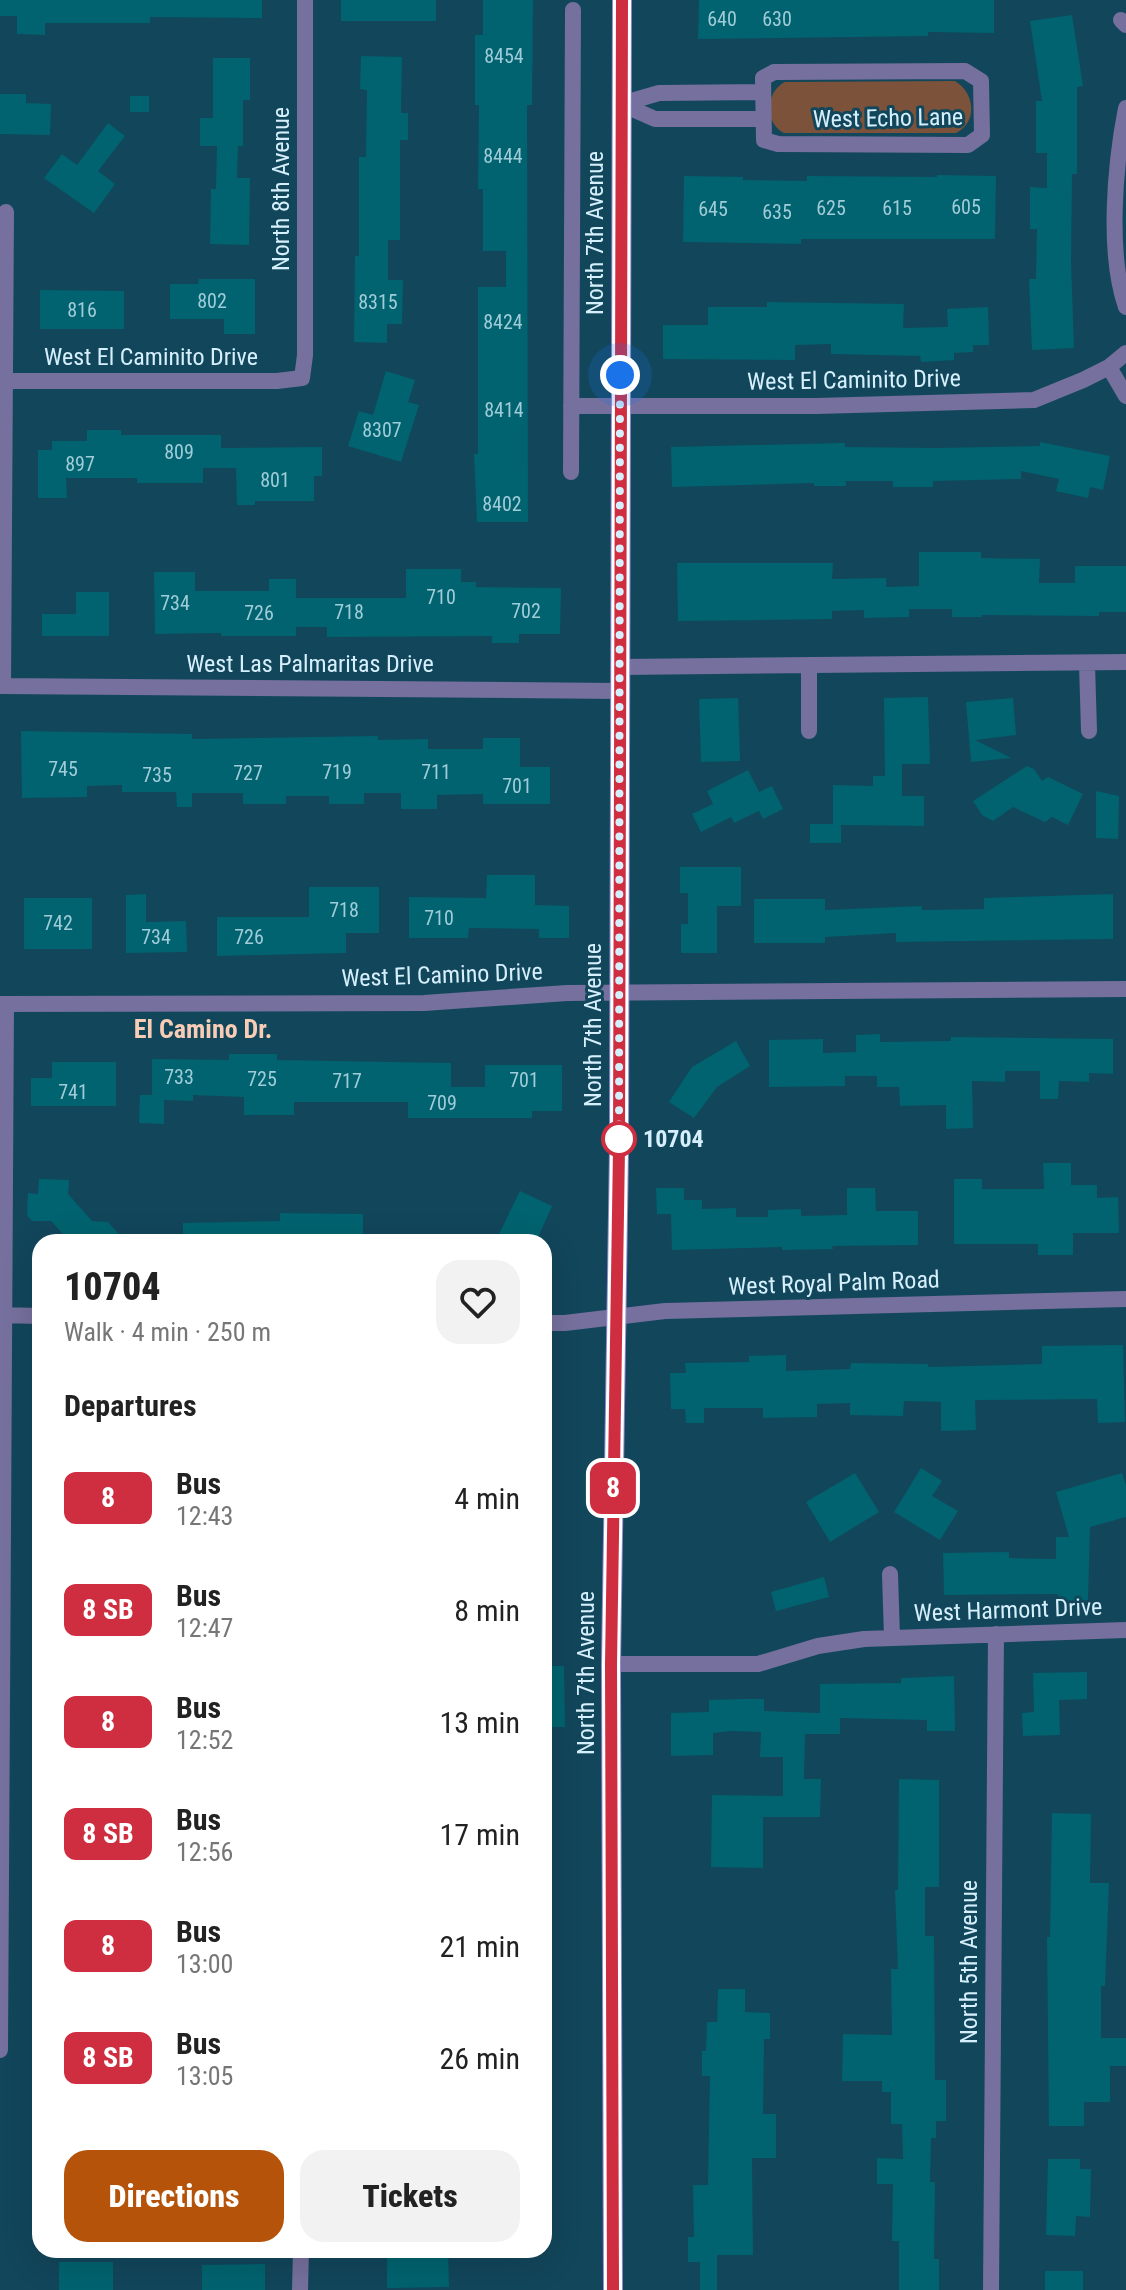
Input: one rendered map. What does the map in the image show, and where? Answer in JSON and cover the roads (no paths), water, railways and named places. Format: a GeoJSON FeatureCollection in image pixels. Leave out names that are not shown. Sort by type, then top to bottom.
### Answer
{"type":"FeatureCollection","features":[{"type":"Feature","properties":{"kind":"main road","name":"North 7th Avenue"},"geometry":{"type":"LineString","coordinates":[[613,2290],[611,1664],[618,993],[622,0]]}},
{"type":"Feature","properties":{"kind":"street","name":"North 8th Avenue"},"geometry":{"type":"LineString","coordinates":[[302,378],[305,355],[305,0]]}},
{"type":"Feature","properties":{"kind":"street","name":"North 7th Avenue"},"geometry":{"type":"LineString","coordinates":[[571,472],[573,10]]}},
{"type":"Feature","properties":{"kind":"street","name":"West Echo Lane"},"geometry":{"type":"LineString","coordinates":[[762,92],[763,78],[774,72],[965,71],[981,81],[982,135],[968,145],[778,144],[764,140],[763,119]]}},
{"type":"Feature","properties":{"kind":"street"},"geometry":{"type":"LineString","coordinates":[[762,92],[763,119],[655,119],[621,104],[659,93],[762,92]]}},
{"type":"Feature","properties":{"kind":"street"},"geometry":{"type":"LineString","coordinates":[[1126,108],[1118,159],[1116,226],[1118,266],[1126,307]]}},
{"type":"Feature","properties":{"kind":"street"},"geometry":{"type":"LineString","coordinates":[[1,686],[6,212]]}},
{"type":"Feature","properties":{"kind":"street","name":"West El Caminito Drive"},"geometry":{"type":"LineString","coordinates":[[571,406],[817,406],[1034,400],[1109,367],[1126,353]]}},
{"type":"Feature","properties":{"kind":"street"},"geometry":{"type":"LineString","coordinates":[[1109,367],[1126,396]]}},
{"type":"Feature","properties":{"kind":"street","name":"West El Caminito Drive"},"geometry":{"type":"LineString","coordinates":[[3,381],[277,381],[302,378]]}},
{"type":"Feature","properties":{"kind":"street"},"geometry":{"type":"LineString","coordinates":[[620,667],[1126,662]]}},
{"type":"Feature","properties":{"kind":"street"},"geometry":{"type":"LineString","coordinates":[[1087,664],[1089,731]]}},
{"type":"Feature","properties":{"kind":"street"},"geometry":{"type":"LineString","coordinates":[[809,667],[809,731]]}},
{"type":"Feature","properties":{"kind":"street","name":"West Las Palmaritas Drive"},"geometry":{"type":"LineString","coordinates":[[1,686],[619,691]]}},
{"type":"Feature","properties":{"kind":"street","name":"West El Camino Drive"},"geometry":{"type":"LineString","coordinates":[[3,1004],[424,1003],[567,993],[1126,989]]}},
{"type":"Feature","properties":{"kind":"street"},"geometry":{"type":"LineString","coordinates":[[0,2050],[3,1004]]}},
{"type":"Feature","properties":{"kind":"street","name":"West Royal Palm Road"},"geometry":{"type":"LineString","coordinates":[[552,1322],[665,1311],[1126,1299]]}},
{"type":"Feature","properties":{"kind":"street"},"geometry":{"type":"LineString","coordinates":[[1,1315],[32,1316]]}},
{"type":"Feature","properties":{"kind":"street","name":"West Harmont Drive"},"geometry":{"type":"LineString","coordinates":[[890,1574],[892,1638]]}},
{"type":"Feature","properties":{"kind":"street","name":"West Harmont Drive"},"geometry":{"type":"LineString","coordinates":[[611,1664],[758,1664],[818,1646],[892,1638],[1126,1630]]}},
{"type":"Feature","properties":{"kind":"street","name":"North 5th Avenue"},"geometry":{"type":"LineString","coordinates":[[991,2290],[996,1634]]}},
{"type":"Feature","properties":{"kind":"street"},"geometry":{"type":"LineString","coordinates":[[300,2290],[301,2258]]}},
{"type":"Feature","properties":{"kind":"place","name":"10704"},"geometry":{"type":"Point","coordinates":[619,1139]}},
{"type":"Feature","properties":{"kind":"district","name":"El Camino Dr."},"geometry":{"type":"Point","coordinates":[203,1029]}}]}
